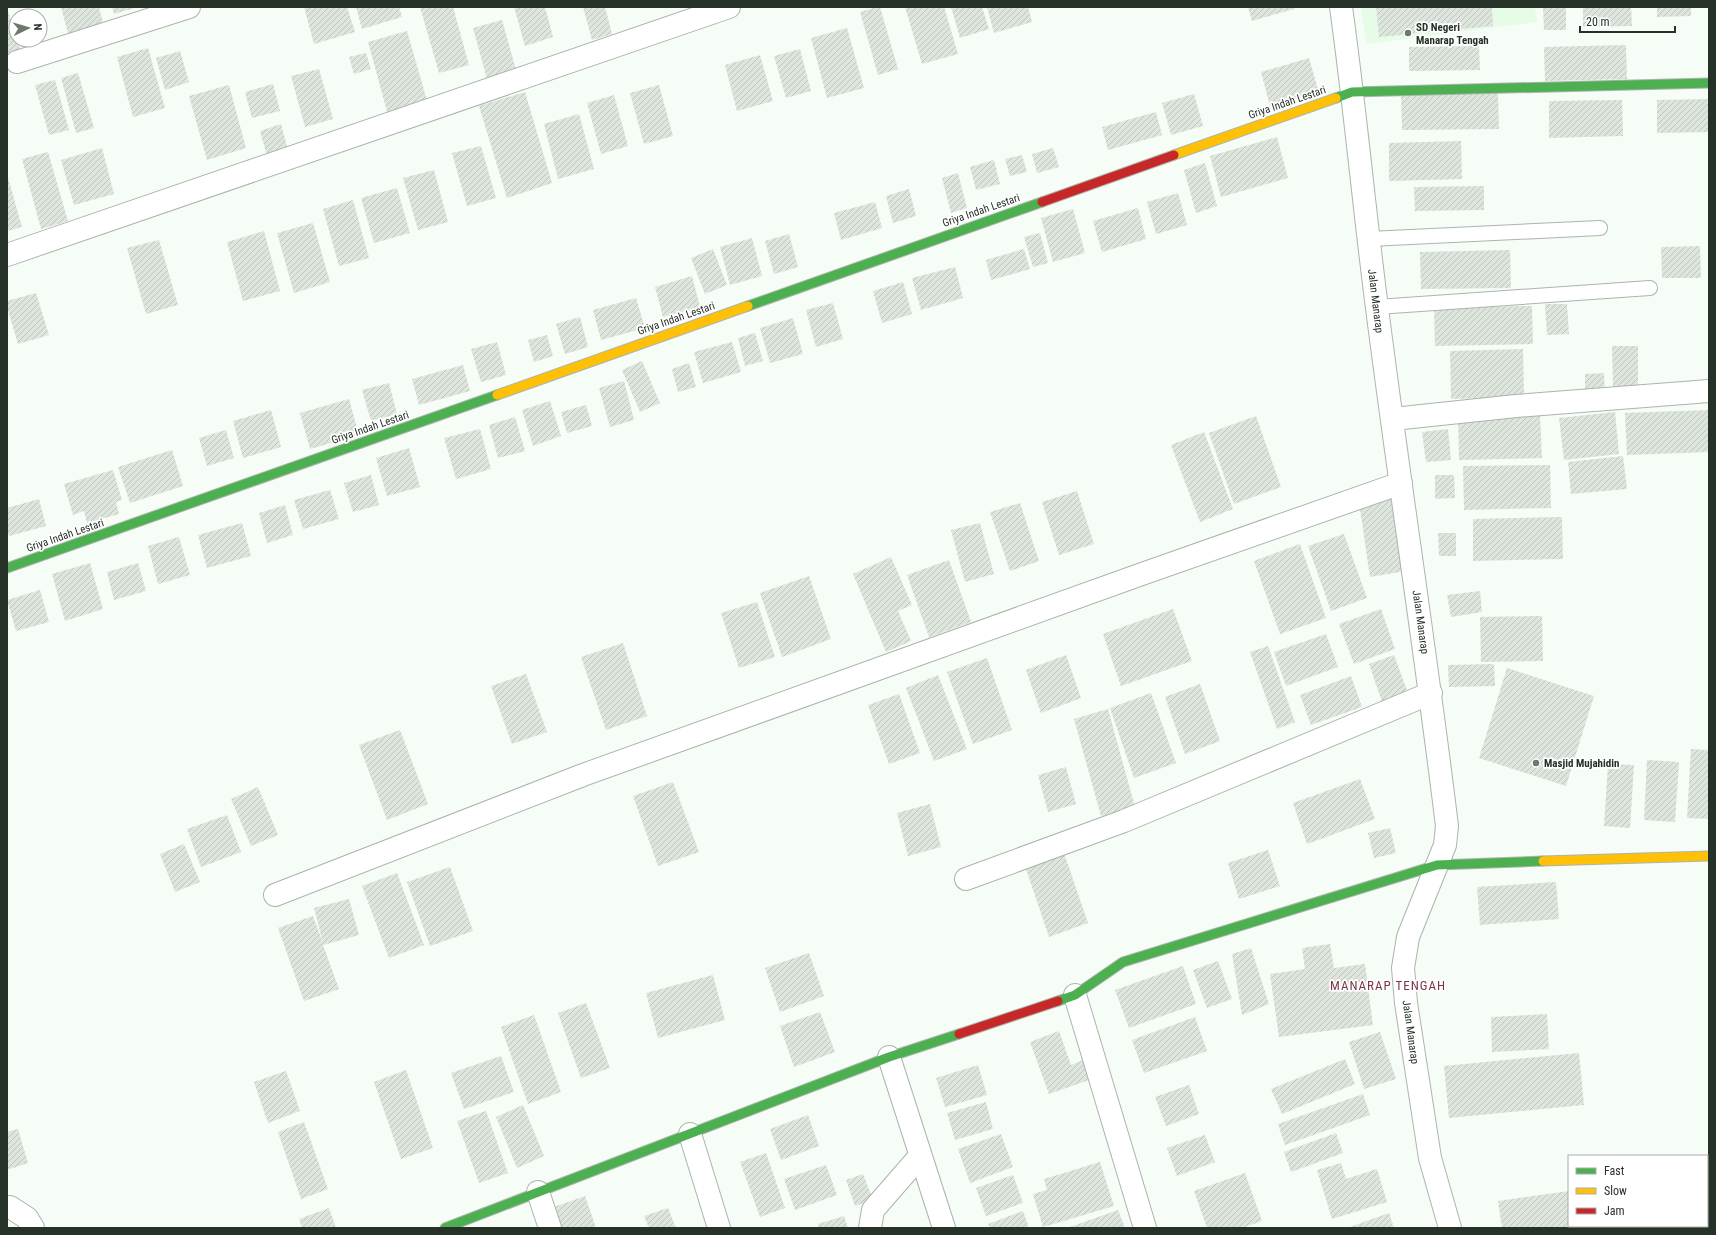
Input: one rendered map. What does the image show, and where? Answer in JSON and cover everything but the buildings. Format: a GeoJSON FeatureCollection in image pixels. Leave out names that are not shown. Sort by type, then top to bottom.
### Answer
{"type":"FeatureCollection","features":[{"type":"Feature","properties":{"kind":"street"},"geometry":{"type":"LineString","coordinates":[[17,62],[189,7]]}},
{"type":"Feature","properties":{"kind":"street"},"geometry":{"type":"LineString","coordinates":[[7,256],[729,7]]}},
{"type":"Feature","properties":{"kind":"street","name":"Jalan Manarap"},"geometry":{"type":"LineString","coordinates":[[1341,7],[1377,307],[1431,693],[1447,826],[1445,845],[1408,936],[1403,968],[1406,1003],[1430,1158],[1450,1228]]}},
{"type":"Feature","properties":{"kind":"street","name":"Griya Indah Lestari"},"geometry":{"type":"LineString","coordinates":[[7,568],[1352,92],[1709,83]]}},
{"type":"Feature","properties":{"kind":"street"},"geometry":{"type":"LineString","coordinates":[[1393,419],[1516,406],[1709,391]]}},
{"type":"Feature","properties":{"kind":"street"},"geometry":{"type":"LineString","coordinates":[[275,894],[583,775],[1142,574],[1402,483]]}},
{"type":"Feature","properties":{"kind":"street"},"geometry":{"type":"LineString","coordinates":[[966,879],[1124,821],[1431,693]]}},
{"type":"Feature","properties":{"kind":"street"},"geometry":{"type":"LineString","coordinates":[[445,1228],[889,1057],[1075,995],[1123,962],[1436,865],[1709,856]]}},
{"type":"Feature","properties":{"kind":"street"},"geometry":{"type":"LineString","coordinates":[[1075,995],[1145,1228]]}},
{"type":"Feature","properties":{"kind":"street"},"geometry":{"type":"LineString","coordinates":[[889,1057],[944,1228]]}},
{"type":"Feature","properties":{"kind":"street"},"geometry":{"type":"LineString","coordinates":[[690,1134],[719,1228]]}},
{"type":"Feature","properties":{"kind":"street"},"geometry":{"type":"LineString","coordinates":[[870,1228],[873,1210],[920,1156]]}},
{"type":"Feature","properties":{"kind":"street"},"geometry":{"type":"LineString","coordinates":[[538,1192],[550,1228]]}},
{"type":"Feature","properties":{"kind":"street"},"geometry":{"type":"LineString","coordinates":[[7,1207],[10,1207],[26,1218],[33,1228]]}},
{"type":"Feature","properties":{"kind":"lane"},"geometry":{"type":"LineString","coordinates":[[1369,239],[1600,228]]}},
{"type":"Feature","properties":{"kind":"lane"},"geometry":{"type":"LineString","coordinates":[[1377,307],[1650,288]]}},
{"type":"Feature","properties":{"kind":"shaded area","name":"SD Negeri Manarap Tengah"},"geometry":{"type":"Polygon","coordinates":[[[1361,7],[1535,7],[1537,22],[1366,44],[1361,7]]]}},
{"type":"Feature","properties":{"kind":"traffic: fast"},"geometry":{"type":"LineString","coordinates":[[1336,98],[1352,92],[1709,83]]}},
{"type":"Feature","properties":{"kind":"traffic: fast"},"geometry":{"type":"LineString","coordinates":[[748,306],[1042,202]]}},
{"type":"Feature","properties":{"kind":"traffic: fast"},"geometry":{"type":"LineString","coordinates":[[7,568],[497,395]]}},
{"type":"Feature","properties":{"kind":"traffic: fast"},"geometry":{"type":"LineString","coordinates":[[1058,1001],[1075,995],[1123,962],[1437,865],[1543,861]]}},
{"type":"Feature","properties":{"kind":"traffic: fast"},"geometry":{"type":"LineString","coordinates":[[445,1228],[889,1057],[959,1034]]}},
{"type":"Feature","properties":{"kind":"traffic: slow"},"geometry":{"type":"LineString","coordinates":[[1174,155],[1336,98]]}},
{"type":"Feature","properties":{"kind":"traffic: slow"},"geometry":{"type":"LineString","coordinates":[[497,395],[748,306]]}},
{"type":"Feature","properties":{"kind":"traffic: slow"},"geometry":{"type":"LineString","coordinates":[[1543,861],[1709,856]]}},
{"type":"Feature","properties":{"kind":"traffic: jam"},"geometry":{"type":"LineString","coordinates":[[1042,202],[1174,155]]}},
{"type":"Feature","properties":{"kind":"traffic: jam"},"geometry":{"type":"LineString","coordinates":[[959,1034],[1058,1001]]}},
{"type":"Feature","properties":{"kind":"place","name":"SD Negeri Manarap Tengah"},"geometry":{"type":"Point","coordinates":[1408,33]}},
{"type":"Feature","properties":{"kind":"place","name":"Masjid Mujahidin"},"geometry":{"type":"Point","coordinates":[1536,763]}},
{"type":"Feature","properties":{"kind":"district","name":"MANARAP TENGAH"},"geometry":{"type":"Point","coordinates":[1388,985]}}]}
